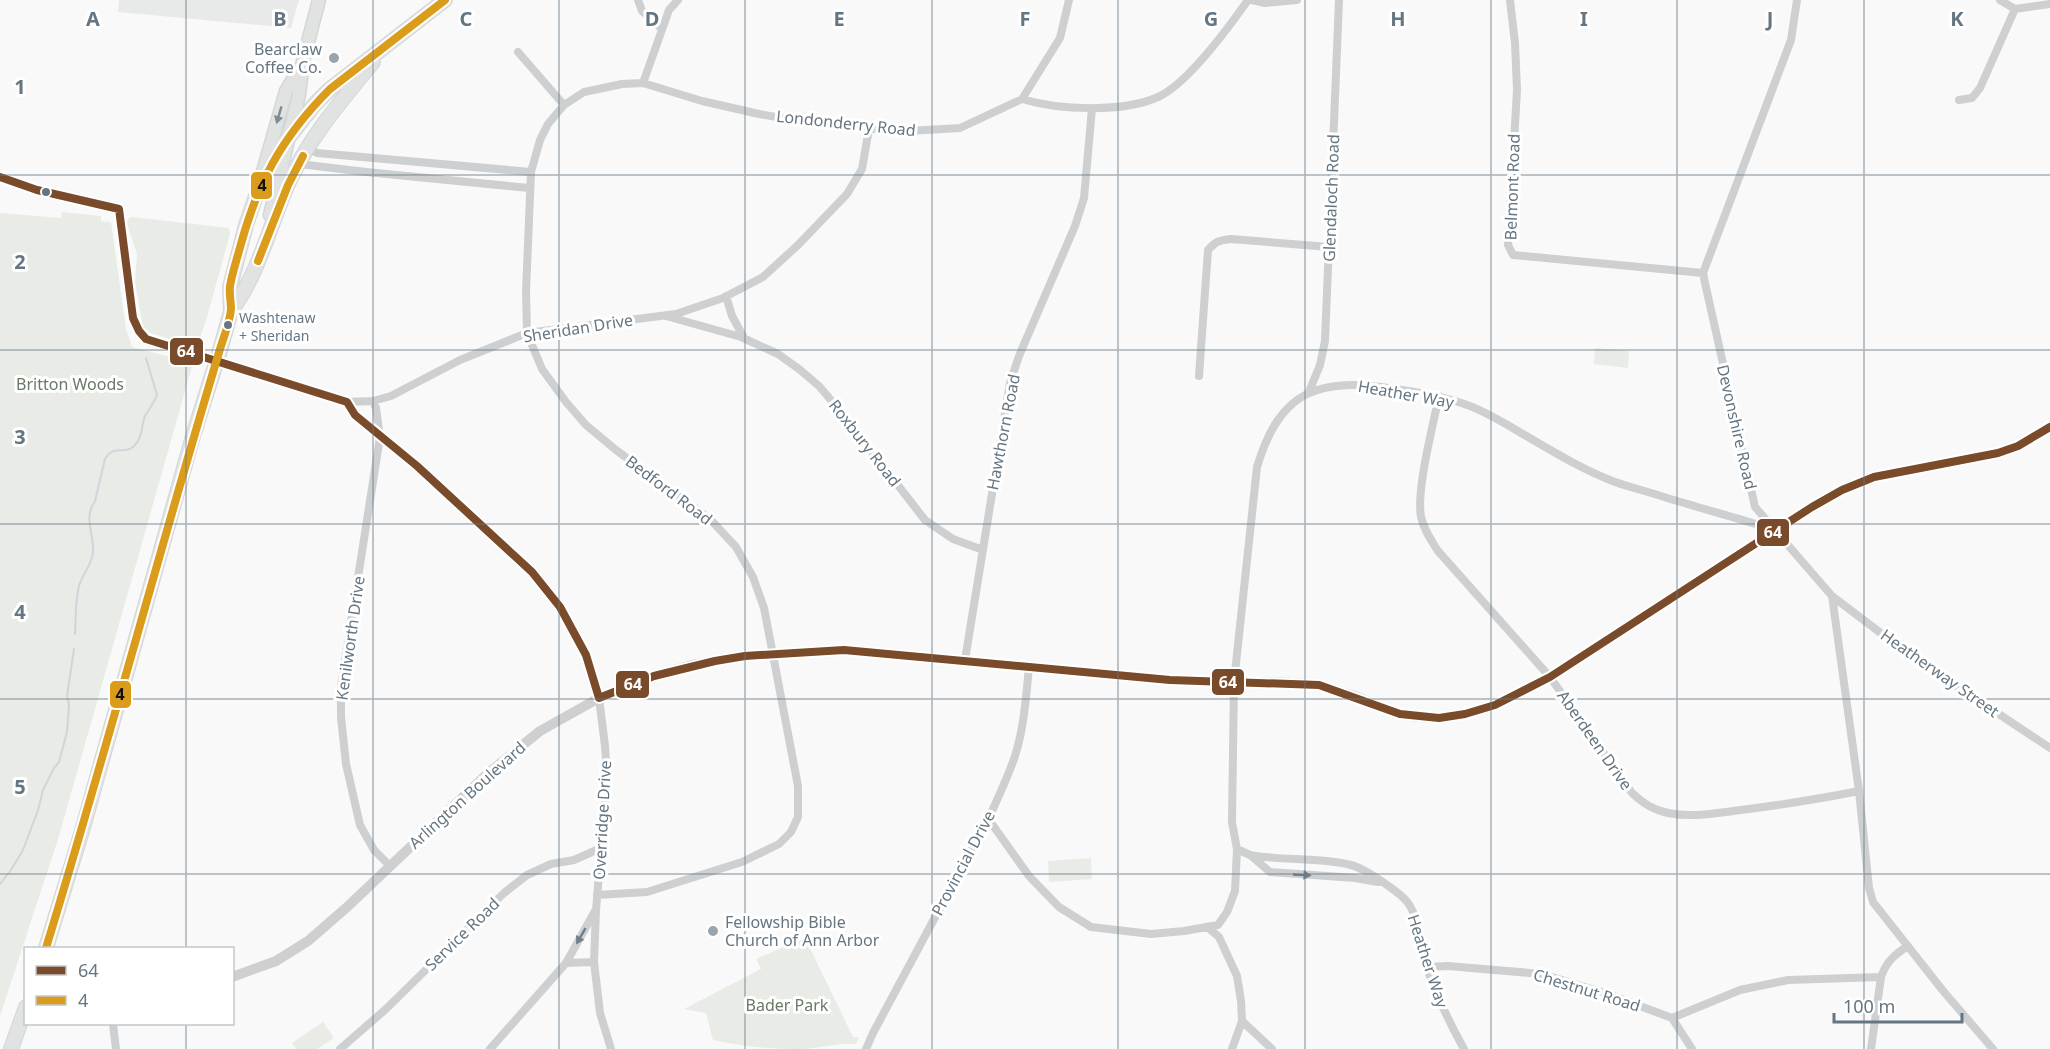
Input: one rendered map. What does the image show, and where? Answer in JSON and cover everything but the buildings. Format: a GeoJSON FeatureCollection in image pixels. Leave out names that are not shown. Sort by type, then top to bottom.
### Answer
{"type":"FeatureCollection","features":[{"type":"Feature","properties":{"kind":"main road"},"geometry":{"type":"LineString","coordinates":[[253,274],[278,184],[299,95],[303,61],[319,0]]}},
{"type":"Feature","properties":{"kind":"main road"},"geometry":{"type":"LineString","coordinates":[[256,196],[270,166],[288,137],[314,105],[371,56],[384,49],[445,0]]}},
{"type":"Feature","properties":{"kind":"main road"},"geometry":{"type":"LineString","coordinates":[[231,310],[243,294],[253,274],[288,185],[307,148],[338,104],[384,49]]}},
{"type":"Feature","properties":{"kind":"main road"},"geometry":{"type":"LineString","coordinates":[[46,947],[67,882],[187,458],[217,362],[231,310],[230,287],[286,91],[303,61]]}},
{"type":"Feature","properties":{"kind":"main road"},"geometry":{"type":"LineString","coordinates":[[10,1049],[24,1012]]}},
{"type":"Feature","properties":{"kind":"street"},"geometry":{"type":"LineString","coordinates":[[638,0],[642,10],[662,28]]}},
{"type":"Feature","properties":{"kind":"street"},"geometry":{"type":"LineString","coordinates":[[643,83],[669,10],[678,0]]}},
{"type":"Feature","properties":{"kind":"street"},"geometry":{"type":"LineString","coordinates":[[1070,0],[1060,38],[1022,99],[1041,104],[1092,108],[1129,105],[1159,97],[1183,78],[1225,33],[1250,0],[1265,3],[1298,0]]}},
{"type":"Feature","properties":{"kind":"street","name":"Glendaloch Road"},"geometry":{"type":"LineString","coordinates":[[1309,393],[1320,365],[1325,341],[1340,0]]}},
{"type":"Feature","properties":{"kind":"street","name":"Belmont Road"},"geometry":{"type":"LineString","coordinates":[[1510,0],[1517,90],[1508,245],[1513,255],[1703,273]]}},
{"type":"Feature","properties":{"kind":"street"},"geometry":{"type":"LineString","coordinates":[[1703,273],[1791,40],[1797,0]]}},
{"type":"Feature","properties":{"kind":"street"},"geometry":{"type":"LineString","coordinates":[[2001,0],[2015,9],[2050,4]]}},
{"type":"Feature","properties":{"kind":"street"},"geometry":{"type":"LineString","coordinates":[[1959,100],[1972,98],[1980,88],[2015,9]]}},
{"type":"Feature","properties":{"kind":"street"},"geometry":{"type":"LineString","coordinates":[[518,52],[564,105]]}},
{"type":"Feature","properties":{"kind":"street","name":"Londonderry Road"},"geometry":{"type":"LineString","coordinates":[[529,188],[540,140],[548,124],[564,105],[584,92],[609,86],[643,83],[759,114],[816,124],[908,131],[960,128],[1022,99]]}},
{"type":"Feature","properties":{"kind":"street","name":"Hawthorn Road"},"geometry":{"type":"LineString","coordinates":[[965,660],[1010,383],[1019,356],[1075,226],[1084,198],[1092,108]]}},
{"type":"Feature","properties":{"kind":"street","name":"Sheridan Drive"},"geometry":{"type":"LineString","coordinates":[[0,177],[37,190],[119,209],[133,318],[138,332],[150,341],[347,402],[374,401],[391,396],[460,360],[527,333],[676,314],[726,296],[763,277],[848,194],[862,169],[869,129]]}},
{"type":"Feature","properties":{"kind":"street"},"geometry":{"type":"LineString","coordinates":[[307,148],[317,153],[531,172]]}},
{"type":"Feature","properties":{"kind":"street"},"geometry":{"type":"LineString","coordinates":[[393,175],[394,160]]}},
{"type":"Feature","properties":{"kind":"street"},"geometry":{"type":"LineString","coordinates":[[299,164],[529,188]]}},
{"type":"Feature","properties":{"kind":"street","name":"Bedford Road"},"geometry":{"type":"LineString","coordinates":[[529,188],[527,333],[542,369],[586,425],[710,519],[736,547],[753,578],[764,608],[798,786],[798,817],[791,832],[779,844],[742,862],[647,892],[629,895],[597,895]]}},
{"type":"Feature","properties":{"kind":"street"},"geometry":{"type":"LineString","coordinates":[[1199,376],[1208,250],[1214,244],[1219,240],[1232,239],[1329,247]]}},
{"type":"Feature","properties":{"kind":"street","name":"Devonshire Road"},"geometry":{"type":"LineString","coordinates":[[1703,273],[1755,507],[1832,596]]}},
{"type":"Feature","properties":{"kind":"street"},"geometry":{"type":"LineString","coordinates":[[726,296],[732,316],[744,339]]}},
{"type":"Feature","properties":{"kind":"street","name":"Roxbury Road"},"geometry":{"type":"LineString","coordinates":[[664,316],[744,339],[778,354],[819,386],[868,444],[926,520],[953,539],[983,550]]}},
{"type":"Feature","properties":{"kind":"street","name":"Heather Way"},"geometry":{"type":"LineString","coordinates":[[1207,927],[1218,925],[1227,912],[1235,891],[1237,849],[1232,822],[1234,682],[1257,466],[1275,422],[1289,406],[1319,388],[1339,384],[1362,384],[1438,396],[1472,407],[1590,471],[1616,482],[1776,530]]}},
{"type":"Feature","properties":{"kind":"street","name":"Aberdeen Drive"},"geometry":{"type":"LineString","coordinates":[[1438,396],[1421,493],[1421,515],[1426,532],[1438,551],[1550,677],[1632,793],[1655,810],[1687,815],[1785,804],[1858,791]]}},
{"type":"Feature","properties":{"kind":"street","name":"Kenilworth Drive"},"geometry":{"type":"LineString","coordinates":[[374,401],[380,437],[341,686],[341,717],[345,764],[360,825],[374,850],[390,866]]}},
{"type":"Feature","properties":{"kind":"street","name":"Overridge Drive"},"geometry":{"type":"LineString","coordinates":[[347,402],[355,415],[417,466],[532,572],[560,607],[586,655],[599,698],[607,775],[594,962],[600,1013],[611,1049]]}},
{"type":"Feature","properties":{"kind":"street","name":"Arlington Boulevard"},"geometry":{"type":"LineString","coordinates":[[234,976],[276,961],[308,941],[519,747],[568,714],[599,698],[654,676],[692,665],[745,656],[844,650],[1170,680],[1319,685],[1358,697],[1392,712],[1417,717],[1439,718],[1465,714],[1494,705],[1550,677],[1812,507],[1858,483],[1885,475],[1998,453],[2018,446],[2050,427]]}},
{"type":"Feature","properties":{"kind":"street"},"geometry":{"type":"LineString","coordinates":[[1832,596],[1873,902],[1944,992],[1993,1049]]}},
{"type":"Feature","properties":{"kind":"street","name":"Heatherway Street"},"geometry":{"type":"LineString","coordinates":[[1832,596],[1907,652],[2050,748]]}},
{"type":"Feature","properties":{"kind":"street","name":"Provincial Drive"},"geometry":{"type":"LineString","coordinates":[[866,1049],[1005,782],[1016,754],[1029,667]]}},
{"type":"Feature","properties":{"kind":"street"},"geometry":{"type":"LineString","coordinates":[[987,818],[1029,876],[1059,907],[1091,927],[1151,934],[1207,927],[1219,937],[1237,976],[1241,1001],[1242,1021],[1232,1049]]}},
{"type":"Feature","properties":{"kind":"street","name":"Service Road"},"geometry":{"type":"LineString","coordinates":[[340,1049],[386,1009],[504,893],[527,875],[552,864],[574,860],[601,848]]}},
{"type":"Feature","properties":{"kind":"street","name":"Heather Way"},"geometry":{"type":"LineString","coordinates":[[1237,849],[1250,855],[1270,872],[1381,882]]}},
{"type":"Feature","properties":{"kind":"street","name":"Heather Way"},"geometry":{"type":"LineString","coordinates":[[1250,855],[1338,862],[1355,866],[1397,892],[1409,904],[1438,1000],[1464,1049]]}},
{"type":"Feature","properties":{"kind":"street"},"geometry":{"type":"LineString","coordinates":[[490,1049],[566,963],[596,910]]}},
{"type":"Feature","properties":{"kind":"street"},"geometry":{"type":"LineString","coordinates":[[1871,1049],[1884,966],[1895,954],[1908,946]]}},
{"type":"Feature","properties":{"kind":"street"},"geometry":{"type":"LineString","coordinates":[[566,963],[594,962]]}},
{"type":"Feature","properties":{"kind":"street","name":"Chestnut Road"},"geometry":{"type":"LineString","coordinates":[[1427,967],[1448,966],[1542,974],[1608,994],[1672,1018]]}},
{"type":"Feature","properties":{"kind":"street"},"geometry":{"type":"LineString","coordinates":[[1692,1049],[1672,1018],[1740,990],[1788,980],[1881,977]]}},
{"type":"Feature","properties":{"kind":"street"},"geometry":{"type":"LineString","coordinates":[[1242,1021],[1272,1049]]}},
{"type":"Feature","properties":{"kind":"street"},"geometry":{"type":"LineString","coordinates":[[113,1025],[116,1049]]}},
{"type":"Feature","properties":{"kind":"shaded area"},"geometry":{"type":"Polygon","coordinates":[[[119,0],[299,0],[291,28],[118,12],[119,0]]]}},
{"type":"Feature","properties":{"kind":"green space","name":"Britton Woods"},"geometry":{"type":"Polygon","coordinates":[[[62,212],[101,216],[101,221],[111,222],[126,329],[132,347],[193,363],[59,836],[0,1016],[0,213],[61,218],[62,212]]]}},
{"type":"Feature","properties":{"kind":"green space"},"geometry":{"type":"Polygon","coordinates":[[[132,217],[229,228],[230,234],[207,317],[200,338],[194,347],[151,333],[143,327],[135,282],[137,254],[127,224],[128,219],[132,217]]]}},
{"type":"Feature","properties":{"kind":"green space"},"geometry":{"type":"Polygon","coordinates":[[[1595,348],[1629,351],[1628,368],[1594,364],[1595,348]]]}},
{"type":"Feature","properties":{"kind":"green space"},"geometry":{"type":"Polygon","coordinates":[[[1091,858],[1092,879],[1049,882],[1048,861],[1091,858]]]}},
{"type":"Feature","properties":{"kind":"green space","name":"Bader Park"},"geometry":{"type":"Polygon","coordinates":[[[805,938],[853,1037],[859,1037],[856,1044],[791,1049],[747,1046],[713,1040],[706,1013],[684,1009],[761,969],[756,959],[805,938]]]}},
{"type":"Feature","properties":{"kind":"green space"},"geometry":{"type":"Polygon","coordinates":[[[323,1022],[334,1038],[317,1049],[296,1049],[292,1043],[323,1022]]]}},
{"type":"Feature","properties":{"kind":"waterway"},"geometry":{"type":"LineString","coordinates":[[75,634],[79,586],[93,556],[90,513],[105,459],[112,452],[126,450],[136,444],[145,416],[157,395],[146,358]]}},
{"type":"Feature","properties":{"kind":"waterway"},"geometry":{"type":"LineString","coordinates":[[0,884],[23,850],[43,790],[59,762],[67,732],[69,705],[67,696],[74,649]]}},
{"type":"Feature","properties":{"kind":"transit line","name":"4"},"geometry":{"type":"LineString","coordinates":[[46,947],[228,324],[232,277],[254,204],[284,144],[313,107],[330,89],[445,0]]}},
{"type":"Feature","properties":{"kind":"transit line","name":"4"},"geometry":{"type":"LineString","coordinates":[[258,261],[288,185],[303,156]]}},
{"type":"Feature","properties":{"kind":"transit line","name":"64"},"geometry":{"type":"LineString","coordinates":[[0,177],[37,190],[119,209],[133,318],[146,339],[347,402],[355,415],[417,466],[532,572],[560,607],[586,655],[599,698],[654,676],[715,661],[745,656],[844,650],[1170,680],[1319,685],[1400,714],[1439,718],[1465,714],[1495,705],[1550,677],[1812,507],[1842,490],[1874,477],[1998,453],[2018,446],[2050,427]]}},
{"type":"Feature","properties":{"kind":"place","name":"Bearclaw Coffee Co."},"geometry":{"type":"Point","coordinates":[334,58]}},
{"type":"Feature","properties":{"kind":"place","name":"Washtenaw + Sheridan"},"geometry":{"type":"Point","coordinates":[228,325]}},
{"type":"Feature","properties":{"kind":"place","name":"Fellowship Bible Church of Ann Arbor"},"geometry":{"type":"Point","coordinates":[713,931]}}]}
